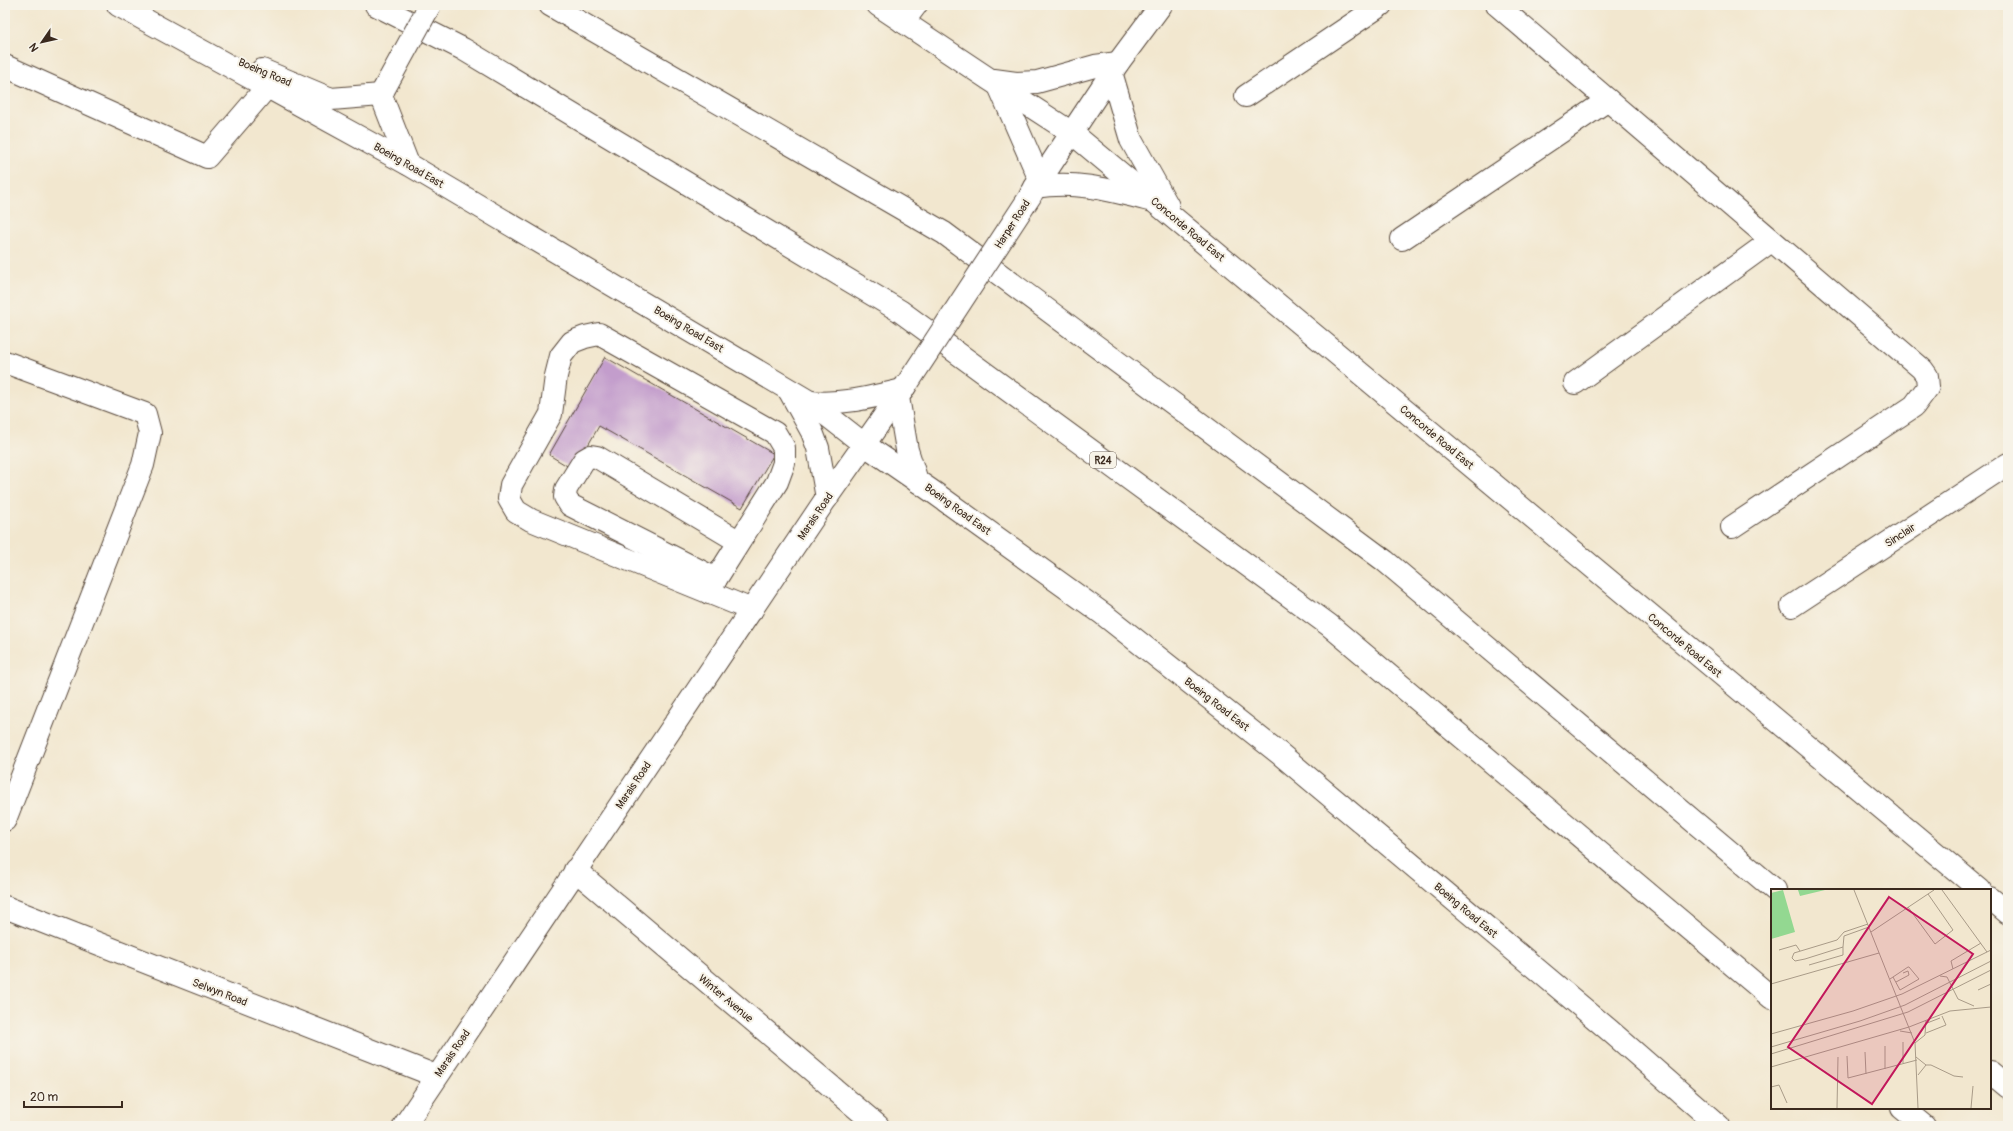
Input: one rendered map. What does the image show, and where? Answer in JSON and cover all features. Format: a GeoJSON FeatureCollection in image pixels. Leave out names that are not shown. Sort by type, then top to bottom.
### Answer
{"type":"FeatureCollection","features":[{"type":"Feature","properties":{"kind":"main road","name":"Boeing Road East"},"geometry":{"type":"LineString","coordinates":[[118,5],[408,164],[788,387],[810,402],[865,445],[918,481],[1103,614],[1279,753],[1609,1030],[1719,1126]]}},
{"type":"Feature","properties":{"kind":"main road","name":"R24"},"geometry":{"type":"LineString","coordinates":[[376,5],[462,49],[900,311],[1329,625],[1771,997]]}},
{"type":"Feature","properties":{"kind":"main road"},"geometry":{"type":"LineString","coordinates":[[408,164],[382,92],[430,5]]}},
{"type":"Feature","properties":{"kind":"main road"},"geometry":{"type":"LineString","coordinates":[[550,5],[944,232],[1385,561],[1774,889]]}},
{"type":"Feature","properties":{"kind":"main road","name":"Concorde Road East"},"geometry":{"type":"LineString","coordinates":[[878,5],[1072,133],[1979,889]]}},
{"type":"Feature","properties":{"kind":"main road"},"geometry":{"type":"LineString","coordinates":[[903,22],[916,5]]}},
{"type":"Feature","properties":{"kind":"main road","name":"Harper Road"},"geometry":{"type":"LineString","coordinates":[[865,445],[1115,67],[1161,5]]}},
{"type":"Feature","properties":{"kind":"main road"},"geometry":{"type":"LineString","coordinates":[[1246,96],[1381,5]]}},
{"type":"Feature","properties":{"kind":"main road"},"geometry":{"type":"LineString","coordinates":[[1497,5],[1922,369],[1927,376],[1928,387],[1914,406],[1732,528]]}},
{"type":"Feature","properties":{"kind":"main road","name":"Boeing Road"},"geometry":{"type":"LineString","coordinates":[[153,25],[331,99],[382,92]]}},
{"type":"Feature","properties":{"kind":"main road"},"geometry":{"type":"LineString","coordinates":[[5,66],[208,157],[267,87]]}},
{"type":"Feature","properties":{"kind":"main road"},"geometry":{"type":"LineString","coordinates":[[1156,202],[1094,186],[1054,184],[1035,187],[994,82],[1037,82],[1095,66],[1115,67],[1131,140],[1176,219]]}},
{"type":"Feature","properties":{"kind":"main road"},"geometry":{"type":"LineString","coordinates":[[1402,239],[1608,100]]}},
{"type":"Feature","properties":{"kind":"main road"},"geometry":{"type":"LineString","coordinates":[[1574,383],[1771,241]]}},
{"type":"Feature","properties":{"kind":"main road"},"geometry":{"type":"LineString","coordinates":[[599,334],[775,433],[784,448],[784,463],[777,482],[738,541],[712,586],[531,520],[516,511],[509,499],[511,485],[551,414],[556,376],[561,356],[572,342],[584,337],[599,334]]}},
{"type":"Feature","properties":{"kind":"main road"},"geometry":{"type":"LineString","coordinates":[[5,362],[145,414],[150,433],[144,465],[5,820]]}},
{"type":"Feature","properties":{"kind":"main road"},"geometry":{"type":"LineString","coordinates":[[788,387],[809,426],[818,448],[827,498]]}},
{"type":"Feature","properties":{"kind":"main road"},"geometry":{"type":"LineString","coordinates":[[810,402],[825,404],[850,402],[903,389],[907,450],[918,481]]}},
{"type":"Feature","properties":{"kind":"main road","name":"Marais Road"},"geometry":{"type":"LineString","coordinates":[[404,1126],[575,870],[827,498],[865,445]]}},
{"type":"Feature","properties":{"kind":"main road"},"geometry":{"type":"LineString","coordinates":[[738,541],[597,457],[591,456],[584,460],[566,489],[565,497],[570,505],[752,610]]}},
{"type":"Feature","properties":{"kind":"main road","name":"Sinclair"},"geometry":{"type":"LineString","coordinates":[[1792,606],[2008,464]]}},
{"type":"Feature","properties":{"kind":"main road","name":"Winter Avenue"},"geometry":{"type":"LineString","coordinates":[[575,870],[878,1126]]}},
{"type":"Feature","properties":{"kind":"main road"},"geometry":{"type":"LineString","coordinates":[[1991,899],[2008,913]]}},
{"type":"Feature","properties":{"kind":"main road","name":"Selwyn Road"},"geometry":{"type":"LineString","coordinates":[[5,907],[436,1076]]}},
{"type":"Feature","properties":{"kind":"main road"},"geometry":{"type":"LineString","coordinates":[[1991,1073],[2008,1087]]}},
{"type":"Feature","properties":{"kind":"main road"},"geometry":{"type":"LineString","coordinates":[[1903,1109],[1924,1126]]}},
{"type":"Feature","properties":{"kind":"building"},"geometry":{"type":"Polygon","coordinates":[[[605,357],[774,454],[742,508],[599,426],[574,470],[549,455],[605,357]]]}}]}
